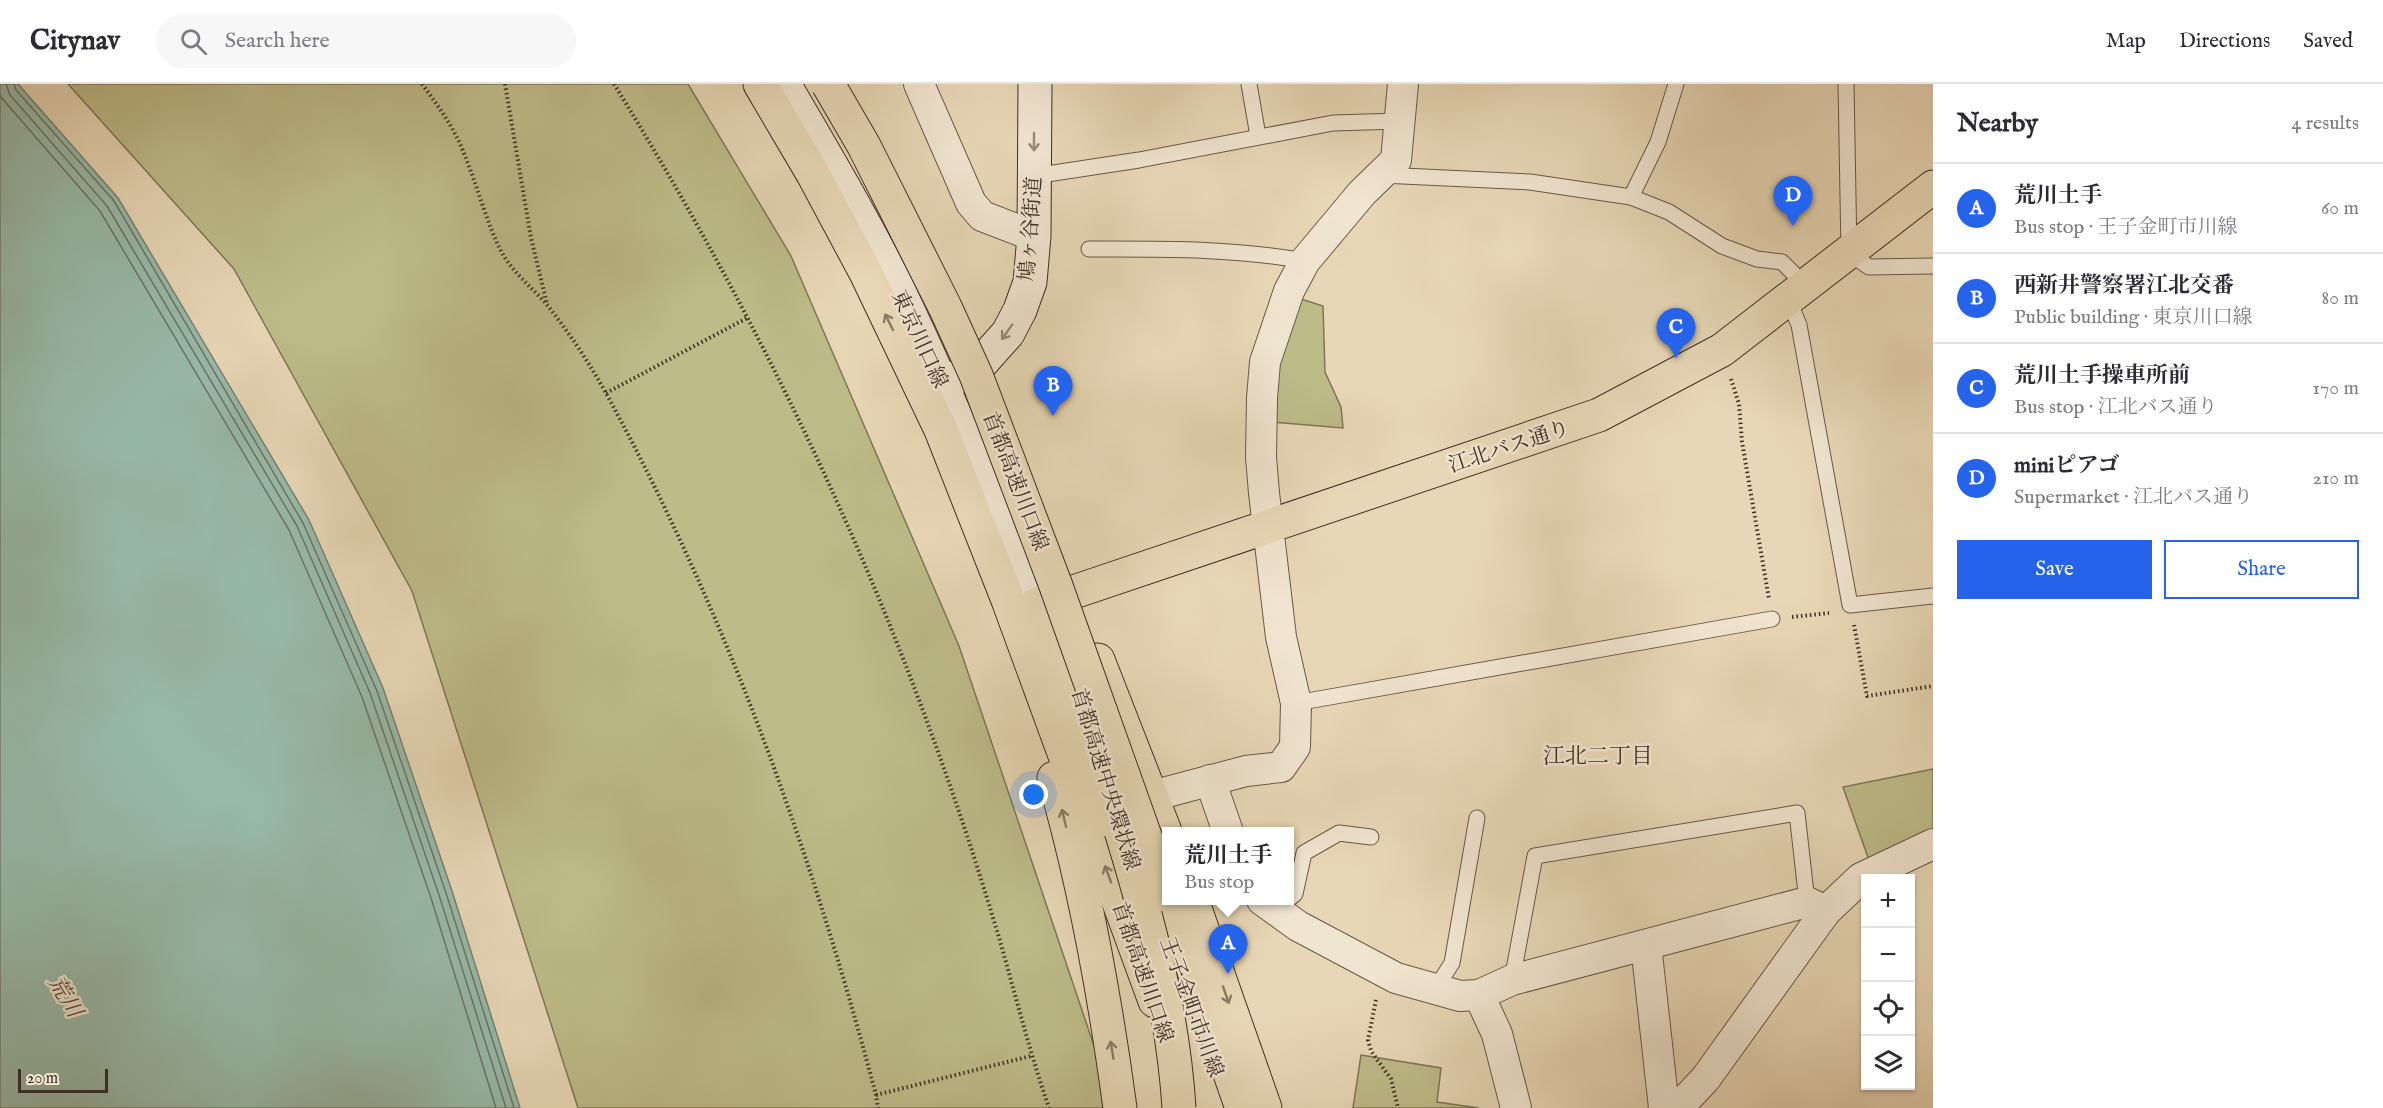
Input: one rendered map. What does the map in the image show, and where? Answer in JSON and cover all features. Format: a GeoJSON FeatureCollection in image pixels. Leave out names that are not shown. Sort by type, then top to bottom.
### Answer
{"type":"FeatureCollection","features":[{"type":"Feature","properties":{"kind":"main road","name":"首都高速川口線"},"geometry":{"type":"LineString","coordinates":[[760,84],[813,174],[866,273],[941,430],[982,533],[1154,1000],[1190,1108]]}},
{"type":"Feature","properties":{"kind":"main road","name":"東京川口線"},"geometry":{"type":"LineString","coordinates":[[784,84],[832,166],[894,282],[942,386],[1035,605]]}},
{"type":"Feature","properties":{"kind":"main road","name":"首都高速川口線"},"geometry":{"type":"LineString","coordinates":[[828,84],[864,146],[945,307],[976,375],[1162,881]]}},
{"type":"Feature","properties":{"kind":"main road"},"geometry":{"type":"LineString","coordinates":[[844,84],[877,142],[983,361],[1164,827]]}},
{"type":"Feature","properties":{"kind":"main road","name":"鳩ヶ谷街道"},"geometry":{"type":"LineString","coordinates":[[942,386],[983,361],[1008,333],[1020,310],[1030,282],[1034,236],[1035,84]]}},
{"type":"Feature","properties":{"kind":"main road","name":"江北バス通り"},"geometry":{"type":"LineString","coordinates":[[1035,605],[1268,524],[1599,415],[1722,350],[1933,188]]}},
{"type":"Feature","properties":{"kind":"main road","name":"首都高速中央環状線"},"geometry":{"type":"LineString","coordinates":[[1007,456],[1146,911],[1163,984],[1179,1108]]}},
{"type":"Feature","properties":{"kind":"main road","name":"首都高速川口線"},"geometry":{"type":"LineString","coordinates":[[982,533],[1056,786],[1106,1013],[1120,1108]]}},
{"type":"Feature","properties":{"kind":"main road","name":"王子金町市川線"},"geometry":{"type":"LineString","coordinates":[[1035,605],[1198,1013],[1229,1108]]}},
{"type":"Feature","properties":{"kind":"main road"},"geometry":{"type":"LineString","coordinates":[[1170,905],[1242,1108]]}},
{"type":"Feature","properties":{"kind":"main road","name":"王子金町市川線"},"geometry":{"type":"LineString","coordinates":[[1194,905],[1265,1108]]}},
{"type":"Feature","properties":{"kind":"street"},"geometry":{"type":"LineString","coordinates":[[919,84],[971,203],[982,216],[1034,236]]}},
{"type":"Feature","properties":{"kind":"street"},"geometry":{"type":"LineString","coordinates":[[1152,796],[1246,771],[1281,767],[1296,747],[1296,703],[1281,637],[1261,457],[1265,362],[1289,291],[1305,261],[1380,175],[1396,160],[1403,84]]}},
{"type":"Feature","properties":{"kind":"street"},"geometry":{"type":"LineString","coordinates":[[1210,780],[1227,827]]}},
{"type":"Feature","properties":{"kind":"street"},"geometry":{"type":"LineString","coordinates":[[1280,905],[1298,926],[1396,978],[1460,996],[1479,995],[1512,980],[1646,945],[1817,906],[1861,878],[1933,844]]}},
{"type":"Feature","properties":{"kind":"street"},"geometry":{"type":"LineString","coordinates":[[1678,1108],[1706,1078],[1817,906]]}},
{"type":"Feature","properties":{"kind":"street"},"geometry":{"type":"LineString","coordinates":[[1646,945],[1664,1108]]}},
{"type":"Feature","properties":{"kind":"street"},"geometry":{"type":"LineString","coordinates":[[1479,995],[1497,1034],[1516,1108]]}},
{"type":"Feature","properties":{"kind":"lane"},"geometry":{"type":"LineString","coordinates":[[1249,84],[1258,136]]}},
{"type":"Feature","properties":{"kind":"lane"},"geometry":{"type":"LineString","coordinates":[[1631,197],[1658,142],[1676,84]]}},
{"type":"Feature","properties":{"kind":"lane"},"geometry":{"type":"LineString","coordinates":[[1845,84],[1849,253],[1869,267],[1933,266]]}},
{"type":"Feature","properties":{"kind":"lane"},"geometry":{"type":"LineString","coordinates":[[1034,176],[1139,160],[1333,123],[1400,121]]}},
{"type":"Feature","properties":{"kind":"lane"},"geometry":{"type":"LineString","coordinates":[[1380,175],[1530,183],[1631,197],[1669,212],[1722,246],[1757,259],[1782,262],[1796,292],[1850,605],[1933,596]]}},
{"type":"Feature","properties":{"kind":"lane"},"geometry":{"type":"LineString","coordinates":[[1089,249],[1195,249],[1262,254],[1305,261]]}},
{"type":"Feature","properties":{"kind":"lane"},"geometry":{"type":"LineString","coordinates":[[1296,703],[1772,619]]}},
{"type":"Feature","properties":{"kind":"lane"},"geometry":{"type":"LineString","coordinates":[[1512,980],[1534,856],[1797,813],[1817,906]]}},
{"type":"Feature","properties":{"kind":"lane"},"geometry":{"type":"LineString","coordinates":[[1436,988],[1452,963],[1477,818]]}},
{"type":"Feature","properties":{"kind":"lane"},"geometry":{"type":"LineString","coordinates":[[1294,894],[1304,854],[1339,833],[1371,837]]}},
{"type":"Feature","properties":{"kind":"path"},"geometry":{"type":"LineString","coordinates":[[422,84],[450,123],[460,143],[501,251],[520,277],[547,306],[585,358],[606,393],[683,549],[756,720],[814,882],[849,992],[878,1108]]}},
{"type":"Feature","properties":{"kind":"path"},"geometry":{"type":"LineString","coordinates":[[505,84],[531,238],[547,306]]}},
{"type":"Feature","properties":{"kind":"path"},"geometry":{"type":"LineString","coordinates":[[614,84],[713,252],[824,472],[872,579],[945,772],[992,916],[1031,1056],[1049,1108]]}},
{"type":"Feature","properties":{"kind":"path"},"geometry":{"type":"LineString","coordinates":[[606,393],[747,318]]}},
{"type":"Feature","properties":{"kind":"path"},"geometry":{"type":"LineString","coordinates":[[1722,350],[1739,404],[1742,442],[1766,572],[1772,619],[1839,612],[1850,605],[1868,696],[1933,686]]}},
{"type":"Feature","properties":{"kind":"path"},"geometry":{"type":"LineString","coordinates":[[1382,969],[1368,1040],[1371,1051],[1390,1079],[1398,1108]]}},
{"type":"Feature","properties":{"kind":"path"},"geometry":{"type":"LineString","coordinates":[[876,1095],[1031,1056]]}},
{"type":"Feature","properties":{"kind":"shaded area"},"geometry":{"type":"Polygon","coordinates":[[[68,84],[688,84],[791,256],[959,646],[1115,1108],[578,1108],[412,591],[234,269],[68,84]]]}},
{"type":"Feature","properties":{"kind":"shaded area"},"geometry":{"type":"Polygon","coordinates":[[[1298,298],[1323,306],[1325,372],[1341,407],[1343,428],[1272,422],[1274,373],[1298,298]]]}},
{"type":"Feature","properties":{"kind":"shaded area"},"geometry":{"type":"Polygon","coordinates":[[[1933,769],[1933,830],[1870,863],[1843,787],[1933,769]]]}},
{"type":"Feature","properties":{"kind":"shaded area"},"geometry":{"type":"Polygon","coordinates":[[[1361,1055],[1441,1068],[1437,1102],[1479,1108],[1353,1108],[1361,1055]]]}},
{"type":"Feature","properties":{"kind":"water","name":"荒川"},"geometry":{"type":"Polygon","coordinates":[[[0,84],[18,84],[118,198],[309,520],[383,688],[452,891],[520,1108],[0,1108],[0,84]]]}},
{"type":"Feature","properties":{"kind":"place","name":"miniピアゴ"},"geometry":{"type":"Point","coordinates":[1793,226]}},
{"type":"Feature","properties":{"kind":"place","name":"荒川土手操車所前"},"geometry":{"type":"Point","coordinates":[1676,358]}},
{"type":"Feature","properties":{"kind":"place","name":"西新井警察署江北交番"},"geometry":{"type":"Point","coordinates":[1053,416]}},
{"type":"Feature","properties":{"kind":"place","name":"荒川土手"},"geometry":{"type":"Point","coordinates":[1228,974]}},
{"type":"Feature","properties":{"kind":"district","name":"江北二丁目"},"geometry":{"type":"Point","coordinates":[1598,755]}}]}
